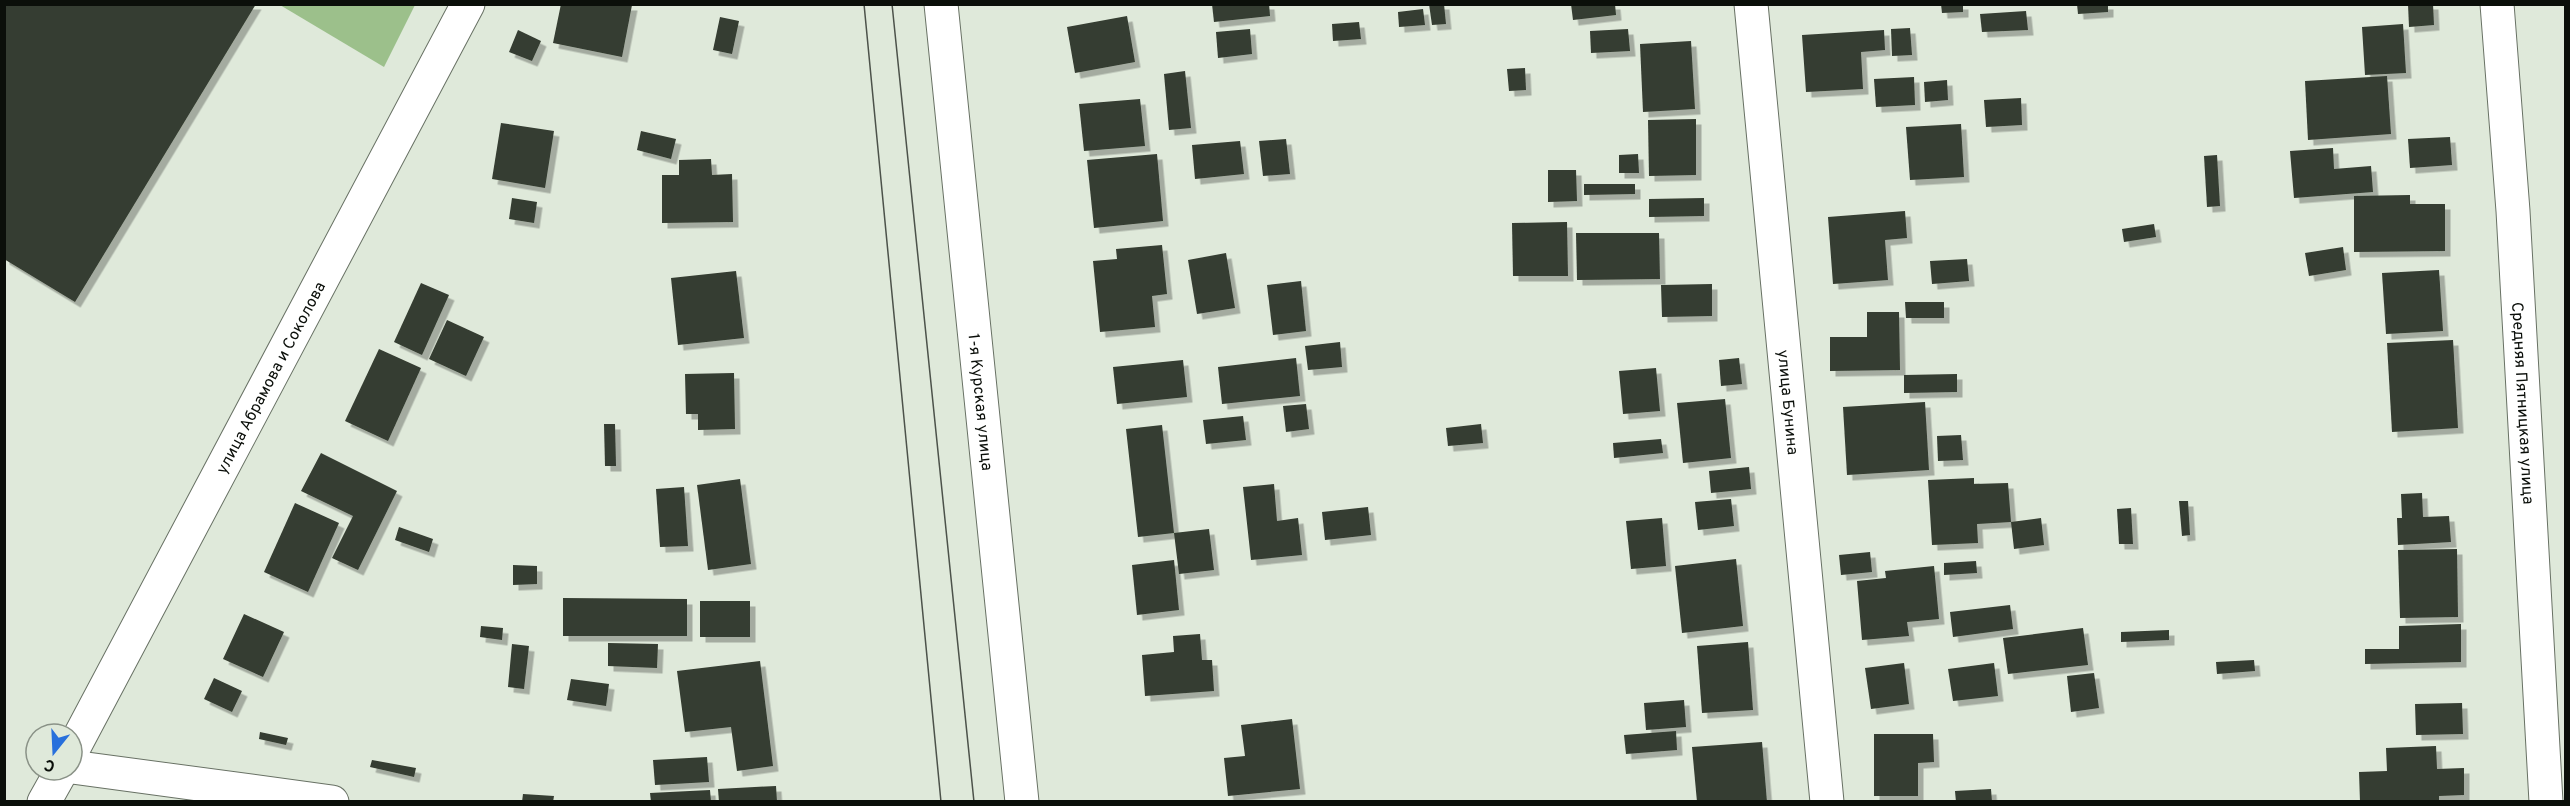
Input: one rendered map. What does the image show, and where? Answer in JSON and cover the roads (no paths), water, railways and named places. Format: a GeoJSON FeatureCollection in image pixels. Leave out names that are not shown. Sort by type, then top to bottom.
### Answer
{"type":"FeatureCollection","features":[{"type":"Feature","properties":{"kind":"street","name":"улица Абрамова и Соколова"},"geometry":{"type":"LineString","coordinates":[[84,728],[468,4]]}},
{"type":"Feature","properties":{"kind":"street","name":"1-я Курская улица"},"geometry":{"type":"LineString","coordinates":[[941,4],[1022,801]]}},
{"type":"Feature","properties":{"kind":"street","name":"улица Бунина"},"geometry":{"type":"LineString","coordinates":[[1751,4],[1827,801]]}},
{"type":"Feature","properties":{"kind":"street","name":"Средняя Пятницкая улица"},"geometry":{"type":"LineString","coordinates":[[2497,4],[2513,212],[2546,801]]}},
{"type":"Feature","properties":{"kind":"street"},"geometry":{"type":"LineString","coordinates":[[84,769],[332,801]]}},
{"type":"Feature","properties":{"kind":"street"},"geometry":{"type":"LineString","coordinates":[[44,801],[55,782]]}},
{"type":"Feature","properties":{"kind":"tram line"},"geometry":{"type":"LineString","coordinates":[[864,4],[941,802]]}},
{"type":"Feature","properties":{"kind":"tram line"},"geometry":{"type":"LineString","coordinates":[[892,4],[974,802]]}}]}
